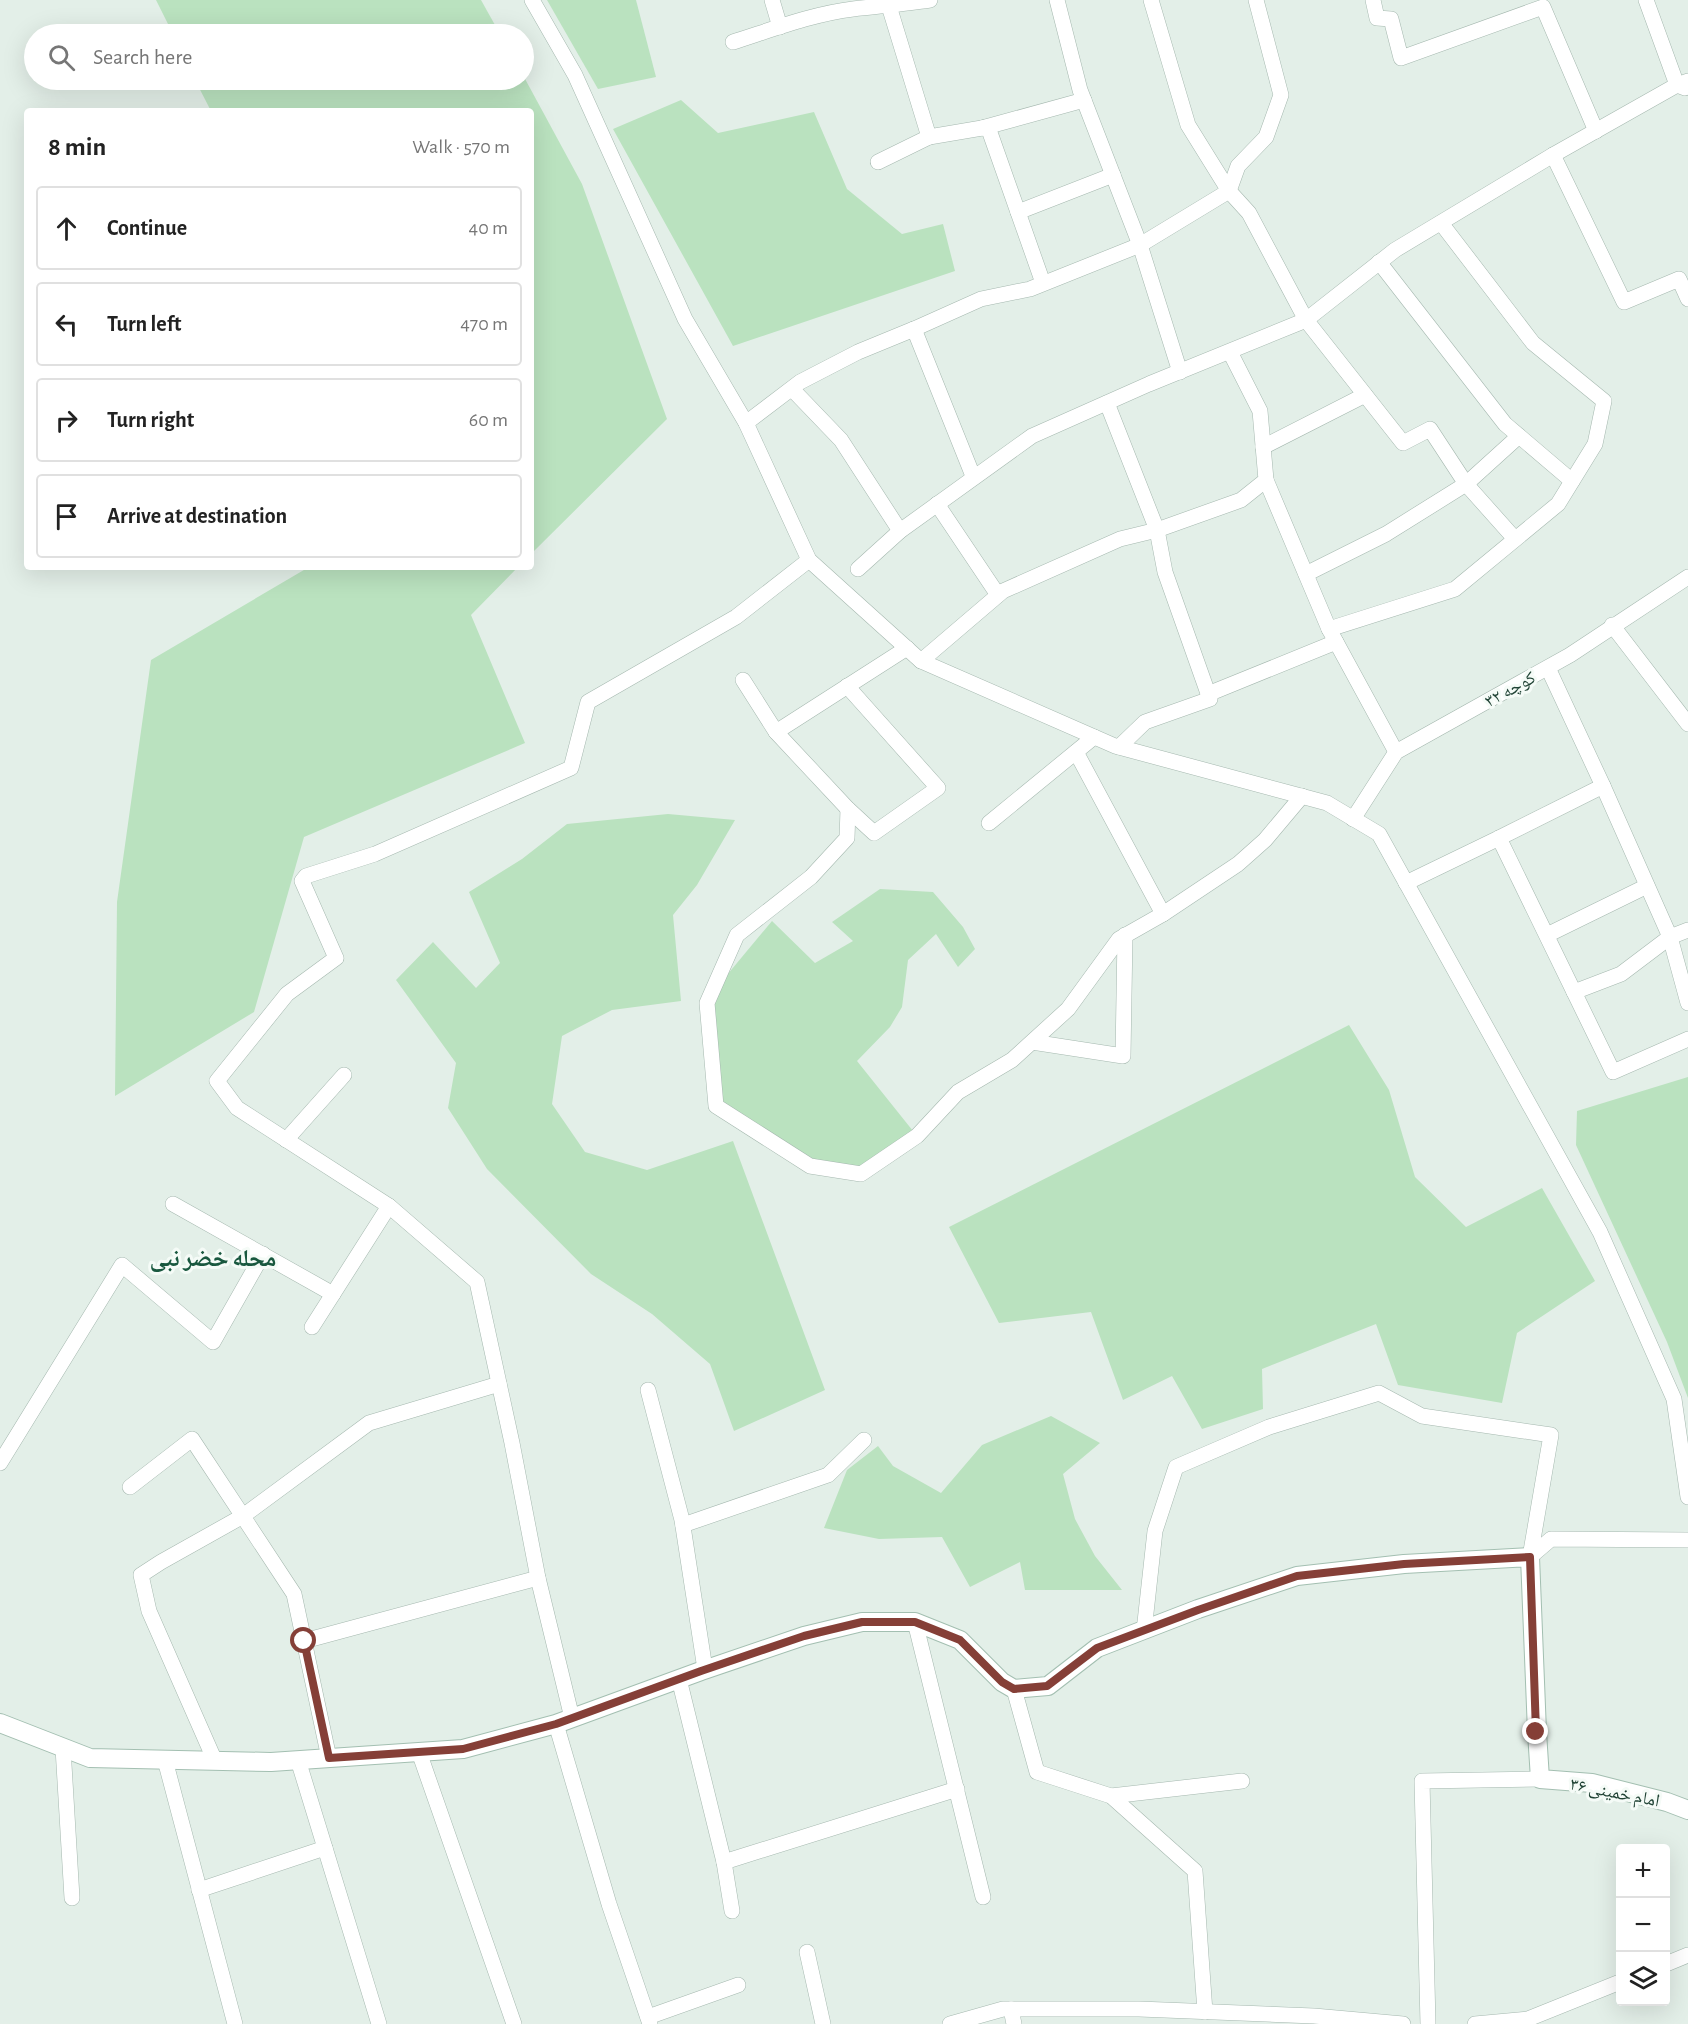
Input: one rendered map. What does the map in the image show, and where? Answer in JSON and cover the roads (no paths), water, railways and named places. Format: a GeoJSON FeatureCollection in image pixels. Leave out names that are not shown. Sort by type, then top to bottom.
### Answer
{"type":"FeatureCollection","features":[{"type":"Feature","properties":{"kind":"street"},"geometry":{"type":"LineString","coordinates":[[531,0],[575,75],[685,319],[746,423],[809,560],[921,661],[1119,747],[1327,803],[1379,834],[1600,1232],[1674,1399],[1688,1497]]}},
{"type":"Feature","properties":{"kind":"street"},"geometry":{"type":"LineString","coordinates":[[772,0],[780,27]]}},
{"type":"Feature","properties":{"kind":"street"},"geometry":{"type":"LineString","coordinates":[[733,42],[850,4],[889,6],[930,0]]}},
{"type":"Feature","properties":{"kind":"street"},"geometry":{"type":"LineString","coordinates":[[1057,0],[1084,100],[1140,245],[1180,372]]}},
{"type":"Feature","properties":{"kind":"street"},"geometry":{"type":"LineString","coordinates":[[1151,0],[1188,125],[1229,191],[1249,213],[1306,320],[1403,443],[1430,429],[1466,484],[1515,539]]}},
{"type":"Feature","properties":{"kind":"street"},"geometry":{"type":"LineString","coordinates":[[746,423],[800,382],[858,352],[981,299],[1030,289],[1140,245],[1229,191],[1238,166],[1266,137],[1281,95],[1256,0]]}},
{"type":"Feature","properties":{"kind":"street"},"geometry":{"type":"LineString","coordinates":[[1373,0],[1377,18],[1391,19],[1401,58],[1544,4],[1596,130]]}},
{"type":"Feature","properties":{"kind":"street"},"geometry":{"type":"LineString","coordinates":[[858,569],[900,531],[1032,436],[1306,320],[1395,250],[1596,130],[1684,85],[1646,0]]}},
{"type":"Feature","properties":{"kind":"street"},"geometry":{"type":"LineString","coordinates":[[889,6],[929,137]]}},
{"type":"Feature","properties":{"kind":"street"},"geometry":{"type":"LineString","coordinates":[[982,128],[1084,100]]}},
{"type":"Feature","properties":{"kind":"street"},"geometry":{"type":"LineString","coordinates":[[878,162],[929,137],[988,127],[1043,283]]}},
{"type":"Feature","properties":{"kind":"street"},"geometry":{"type":"LineString","coordinates":[[1553,155],[1624,302],[1679,279],[1688,299]]}},
{"type":"Feature","properties":{"kind":"street"},"geometry":{"type":"LineString","coordinates":[[1018,212],[1113,175]]}},
{"type":"Feature","properties":{"kind":"street"},"geometry":{"type":"LineString","coordinates":[[1208,694],[1333,636],[1455,589],[1558,504],[1595,444],[1604,401],[1533,343],[1440,223]]}},
{"type":"Feature","properties":{"kind":"street"},"geometry":{"type":"LineString","coordinates":[[1379,262],[1505,424],[1572,481]]}},
{"type":"Feature","properties":{"kind":"street"},"geometry":{"type":"LineString","coordinates":[[914,329],[973,477]]}},
{"type":"Feature","properties":{"kind":"street"},"geometry":{"type":"LineString","coordinates":[[1230,352],[1260,411],[1266,480],[1333,636],[1396,752]]}},
{"type":"Feature","properties":{"kind":"street"},"geometry":{"type":"LineString","coordinates":[[792,389],[841,440],[900,531]]}},
{"type":"Feature","properties":{"kind":"street"},"geometry":{"type":"LineString","coordinates":[[1263,447],[1365,395]]}},
{"type":"Feature","properties":{"kind":"street"},"geometry":{"type":"LineString","coordinates":[[1107,403],[1157,530],[1165,572],[1210,699],[1145,722],[1119,747]]}},
{"type":"Feature","properties":{"kind":"street"},"geometry":{"type":"LineString","coordinates":[[1306,574],[1386,534],[1466,484],[1519,436]]}},
{"type":"Feature","properties":{"kind":"street"},"geometry":{"type":"LineString","coordinates":[[921,661],[1003,591],[1120,539],[1157,530],[1241,500],[1266,480]]}},
{"type":"Feature","properties":{"kind":"street"},"geometry":{"type":"LineString","coordinates":[[937,504],[998,595]]}},
{"type":"Feature","properties":{"kind":"street"},"geometry":{"type":"LineString","coordinates":[[738,1985],[649,2020],[609,1904],[564,1721],[538,1578],[477,1282],[389,1206],[237,1108],[217,1080],[287,993],[336,958],[302,881],[306,876],[375,854],[571,768],[588,702],[736,617],[809,560]]}},
{"type":"Feature","properties":{"kind":"street","name":"کوچه ۳۲"},"geometry":{"type":"LineString","coordinates":[[1353,819],[1396,752],[1570,655],[1688,577]]}},
{"type":"Feature","properties":{"kind":"street"},"geometry":{"type":"LineString","coordinates":[[1612,626],[1685,715]]}},
{"type":"Feature","properties":{"kind":"street"},"geometry":{"type":"LineString","coordinates":[[776,732],[907,648]]}},
{"type":"Feature","properties":{"kind":"street"},"geometry":{"type":"LineString","coordinates":[[1548,668],[1670,937],[1688,1003]]}},
{"type":"Feature","properties":{"kind":"street"},"geometry":{"type":"LineString","coordinates":[[743,680],[776,732],[848,809],[874,833],[938,788],[847,686]]}},
{"type":"Feature","properties":{"kind":"street"},"geometry":{"type":"LineString","coordinates":[[989,823],[1094,737]]}},
{"type":"Feature","properties":{"kind":"street"},"geometry":{"type":"LineString","coordinates":[[1076,752],[1163,914]]}},
{"type":"Feature","properties":{"kind":"street"},"geometry":{"type":"LineString","coordinates":[[1406,883],[1603,786]]}},
{"type":"Feature","properties":{"kind":"street"},"geometry":{"type":"LineString","coordinates":[[848,809],[847,838],[811,877],[737,935],[707,1003],[716,1106],[810,1166],[861,1174],[917,1136],[958,1092],[1012,1060],[1068,1009],[1119,939],[1163,914],[1238,864],[1265,840],[1302,796]]}},
{"type":"Feature","properties":{"kind":"street"},"geometry":{"type":"LineString","coordinates":[[1499,838],[1613,1072],[1688,1039]]}},
{"type":"Feature","properties":{"kind":"street"},"geometry":{"type":"LineString","coordinates":[[1547,935],[1647,886]]}},
{"type":"Feature","properties":{"kind":"street"},"geometry":{"type":"LineString","coordinates":[[1574,992],[1621,974],[1670,937],[1688,930]]}},
{"type":"Feature","properties":{"kind":"street"},"geometry":{"type":"LineString","coordinates":[[1032,1042],[1123,1056],[1125,935]]}},
{"type":"Feature","properties":{"kind":"street"},"geometry":{"type":"LineString","coordinates":[[286,1140],[344,1076]]}},
{"type":"Feature","properties":{"kind":"street"},"geometry":{"type":"LineString","coordinates":[[173,1204],[333,1294]]}},
{"type":"Feature","properties":{"kind":"street"},"geometry":{"type":"LineString","coordinates":[[312,1327],[389,1206]]}},
{"type":"Feature","properties":{"kind":"street"},"geometry":{"type":"LineString","coordinates":[[0,1463],[122,1265],[213,1342],[263,1254]]}},
{"type":"Feature","properties":{"kind":"street"},"geometry":{"type":"LineString","coordinates":[[215,1761],[150,1611],[141,1575],[243,1516],[369,1423],[499,1384]]}},
{"type":"Feature","properties":{"kind":"street"},"geometry":{"type":"LineString","coordinates":[[648,1390],[683,1525],[705,1669]]}},
{"type":"Feature","properties":{"kind":"street"},"geometry":{"type":"LineString","coordinates":[[1144,1631],[1155,1531],[1176,1467],[1269,1427],[1379,1393],[1422,1416],[1551,1435],[1530,1557],[1536,1732],[1540,1779],[1422,1781],[1428,2024]]}},
{"type":"Feature","properties":{"kind":"street"},"geometry":{"type":"LineString","coordinates":[[130,1487],[192,1439],[294,1594],[329,1758]]}},
{"type":"Feature","properties":{"kind":"street"},"geometry":{"type":"LineString","coordinates":[[683,1525],[828,1475],[864,1440]]}},
{"type":"Feature","properties":{"kind":"street"},"geometry":{"type":"LineString","coordinates":[[0,1723],[90,1758],[271,1762],[463,1749],[564,1721],[705,1669],[804,1636],[862,1622],[915,1622],[960,1640],[1002,1682],[1014,1689],[1047,1686],[1097,1648],[1297,1576],[1404,1564],[1530,1557],[1551,1539],[1688,1540]]}},
{"type":"Feature","properties":{"kind":"street"},"geometry":{"type":"LineString","coordinates":[[304,1641],[538,1578]]}},
{"type":"Feature","properties":{"kind":"street"},"geometry":{"type":"LineString","coordinates":[[915,1622],[983,1897]]}},
{"type":"Feature","properties":{"kind":"street"},"geometry":{"type":"LineString","coordinates":[[679,1679],[724,1862],[732,1911]]}},
{"type":"Feature","properties":{"kind":"street"},"geometry":{"type":"LineString","coordinates":[[1014,1689],[1036,1772],[1112,1796],[1242,1781]]}},
{"type":"Feature","properties":{"kind":"street"},"geometry":{"type":"LineString","coordinates":[[63,1748],[72,1898]]}},
{"type":"Feature","properties":{"kind":"street"},"geometry":{"type":"LineString","coordinates":[[419,1752],[514,2024]]}},
{"type":"Feature","properties":{"kind":"street"},"geometry":{"type":"LineString","coordinates":[[165,1760],[235,2024]]}},
{"type":"Feature","properties":{"kind":"street"},"geometry":{"type":"LineString","coordinates":[[298,1760],[379,2024]]}},
{"type":"Feature","properties":{"kind":"street","name":"۳۶ امام خمینی"},"geometry":{"type":"LineString","coordinates":[[1540,1779],[1592,1784],[1667,1802],[1688,1810]]}},
{"type":"Feature","properties":{"kind":"street"},"geometry":{"type":"LineString","coordinates":[[724,1862],[957,1790]]}},
{"type":"Feature","properties":{"kind":"street"},"geometry":{"type":"LineString","coordinates":[[1112,1796],[1195,1871],[1204,2012]]}},
{"type":"Feature","properties":{"kind":"street"},"geometry":{"type":"LineString","coordinates":[[199,1890],[325,1848]]}},
{"type":"Feature","properties":{"kind":"street"},"geometry":{"type":"LineString","coordinates":[[807,1952],[823,2024]]}},
{"type":"Feature","properties":{"kind":"street"},"geometry":{"type":"LineString","coordinates":[[1670,1962],[1688,1955]]}},
{"type":"Feature","properties":{"kind":"street"},"geometry":{"type":"LineString","coordinates":[[1474,2024],[1528,2019],[1616,1984]]}},
{"type":"Feature","properties":{"kind":"street"},"geometry":{"type":"LineString","coordinates":[[950,2024],[1003,2009],[1013,2017],[1094,2017],[1204,2012],[1251,2019],[1314,2016],[1403,2024]]}},
{"type":"Feature","properties":{"kind":"district","name":"محله خضر نبی"},"geometry":{"type":"Point","coordinates":[213,1258]}}]}
